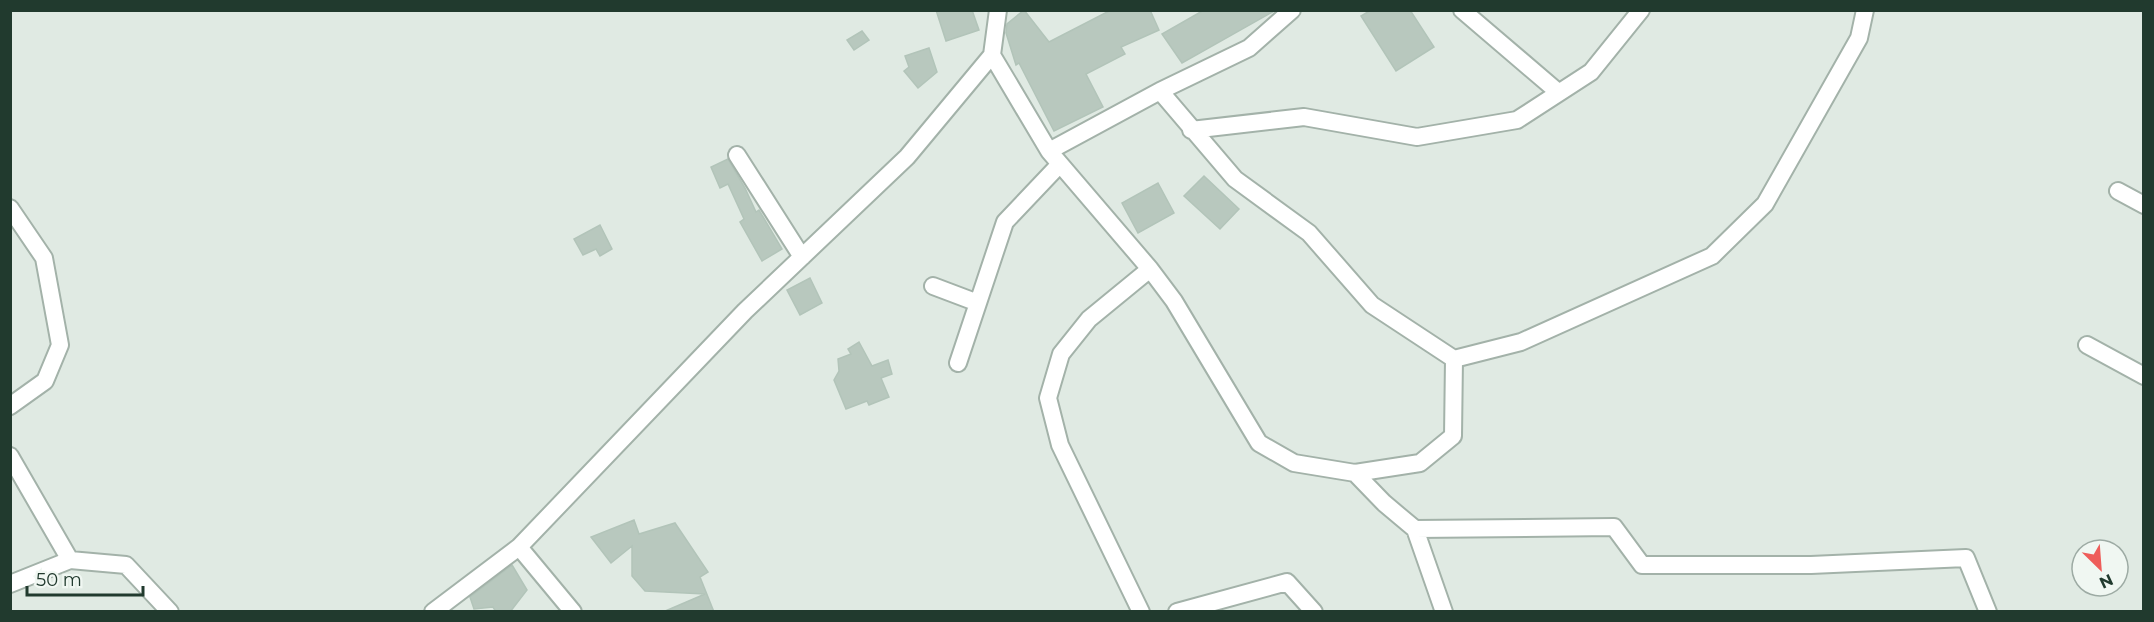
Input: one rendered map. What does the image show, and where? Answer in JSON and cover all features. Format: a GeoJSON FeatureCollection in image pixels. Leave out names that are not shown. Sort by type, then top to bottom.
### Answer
{"type":"FeatureCollection","features":[{"type":"Feature","properties":{"kind":"street"},"geometry":{"type":"LineString","coordinates":[[433,612],[519,548],[745,311],[907,157],[992,55],[998,10]]}},
{"type":"Feature","properties":{"kind":"street"},"geometry":{"type":"LineString","coordinates":[[958,363],[1005,222],[1055,158],[1160,91],[1249,48],[1292,10]]}},
{"type":"Feature","properties":{"kind":"street"},"geometry":{"type":"LineString","coordinates":[[1462,10],[1558,92]]}},
{"type":"Feature","properties":{"kind":"street"},"geometry":{"type":"LineString","coordinates":[[1191,130],[1304,117],[1417,137],[1516,120],[1591,72],[1641,10]]}},
{"type":"Feature","properties":{"kind":"street"},"geometry":{"type":"LineString","coordinates":[[1160,91],[1235,179],[1310,233],[1372,305],[1454,359],[1521,342],[1712,256],[1765,204],[1859,38],[1865,10]]}},
{"type":"Feature","properties":{"kind":"street"},"geometry":{"type":"LineString","coordinates":[[992,55],[1055,158],[1150,269],[1174,301],[1259,442],[1294,463],[1355,473],[1420,463],[1453,436],[1454,359]]}},
{"type":"Feature","properties":{"kind":"street"},"geometry":{"type":"LineString","coordinates":[[737,155],[801,257]]}},
{"type":"Feature","properties":{"kind":"street"},"geometry":{"type":"LineString","coordinates":[[2118,191],[2144,205]]}},
{"type":"Feature","properties":{"kind":"street"},"geometry":{"type":"LineString","coordinates":[[10,208],[45,258],[60,345],[45,381],[10,406]]}},
{"type":"Feature","properties":{"kind":"street"},"geometry":{"type":"LineString","coordinates":[[1142,612],[1060,445],[1048,398],[1061,354],[1089,319],[1150,269]]}},
{"type":"Feature","properties":{"kind":"street"},"geometry":{"type":"LineString","coordinates":[[933,286],[978,303]]}},
{"type":"Feature","properties":{"kind":"street"},"geometry":{"type":"LineString","coordinates":[[2087,345],[2144,376]]}},
{"type":"Feature","properties":{"kind":"street"},"geometry":{"type":"LineString","coordinates":[[10,456],[70,560]]}},
{"type":"Feature","properties":{"kind":"street"},"geometry":{"type":"LineString","coordinates":[[1355,473],[1384,503],[1416,530],[1444,612]]}},
{"type":"Feature","properties":{"kind":"street"},"geometry":{"type":"LineString","coordinates":[[1416,530],[1614,527],[1642,565],[1811,565],[1966,558],[1988,612]]}},
{"type":"Feature","properties":{"kind":"street"},"geometry":{"type":"LineString","coordinates":[[519,548],[573,612]]}},
{"type":"Feature","properties":{"kind":"street"},"geometry":{"type":"LineString","coordinates":[[10,584],[70,560],[126,565],[170,612]]}},
{"type":"Feature","properties":{"kind":"street"},"geometry":{"type":"LineString","coordinates":[[1177,612],[1287,582],[1314,612]]}},
{"type":"Feature","properties":{"kind":"building"},"geometry":{"type":"Polygon","coordinates":[[[936,10],[972,10],[979,30],[946,41],[936,10]]]}},
{"type":"Feature","properties":{"kind":"building"},"geometry":{"type":"Polygon","coordinates":[[[1024,10],[1049,42],[1111,10],[1150,10],[1159,30],[1121,47],[1125,54],[1086,74],[1103,107],[1054,131],[1019,63],[1016,65],[1006,33],[1007,24],[1024,10]]]}},
{"type":"Feature","properties":{"kind":"building"},"geometry":{"type":"Polygon","coordinates":[[[1204,10],[1276,10],[1182,63],[1162,34],[1204,10]]]}},
{"type":"Feature","properties":{"kind":"building"},"geometry":{"type":"Polygon","coordinates":[[[1371,10],[1410,10],[1434,47],[1396,71],[1361,16],[1371,10]]]}},
{"type":"Feature","properties":{"kind":"building"},"geometry":{"type":"Polygon","coordinates":[[[862,31],[869,40],[854,50],[847,40],[862,31]]]}},
{"type":"Feature","properties":{"kind":"building"},"geometry":{"type":"Polygon","coordinates":[[[929,48],[937,72],[918,88],[904,71],[909,67],[905,56],[929,48]]]}},
{"type":"Feature","properties":{"kind":"building"},"geometry":{"type":"Polygon","coordinates":[[[728,159],[756,212],[759,210],[782,249],[762,261],[740,222],[744,219],[728,184],[720,188],[711,167],[728,159]]]}},
{"type":"Feature","properties":{"kind":"building"},"geometry":{"type":"Polygon","coordinates":[[[1204,176],[1239,209],[1220,229],[1184,196],[1204,176]]]}},
{"type":"Feature","properties":{"kind":"building"},"geometry":{"type":"Polygon","coordinates":[[[1158,183],[1174,213],[1138,233],[1122,203],[1158,183]]]}},
{"type":"Feature","properties":{"kind":"building"},"geometry":{"type":"Polygon","coordinates":[[[600,225],[612,249],[600,256],[596,249],[583,255],[574,239],[600,225]]]}},
{"type":"Feature","properties":{"kind":"building"},"geometry":{"type":"Polygon","coordinates":[[[810,278],[822,303],[800,315],[787,290],[810,278]]]}},
{"type":"Feature","properties":{"kind":"building"},"geometry":{"type":"Polygon","coordinates":[[[859,342],[872,366],[888,360],[892,374],[881,378],[889,397],[869,405],[867,401],[846,409],[834,380],[839,371],[838,359],[851,354],[848,349],[859,342]]]}},
{"type":"Feature","properties":{"kind":"building"},"geometry":{"type":"Polygon","coordinates":[[[634,520],[639,534],[675,523],[708,572],[700,577],[714,612],[663,612],[705,594],[645,591],[632,576],[632,546],[611,563],[591,537],[634,520]]]}},
{"type":"Feature","properties":{"kind":"building"},"geometry":{"type":"Polygon","coordinates":[[[512,565],[527,590],[510,612],[496,612],[493,607],[474,609],[470,597],[512,565]]]}}]}
